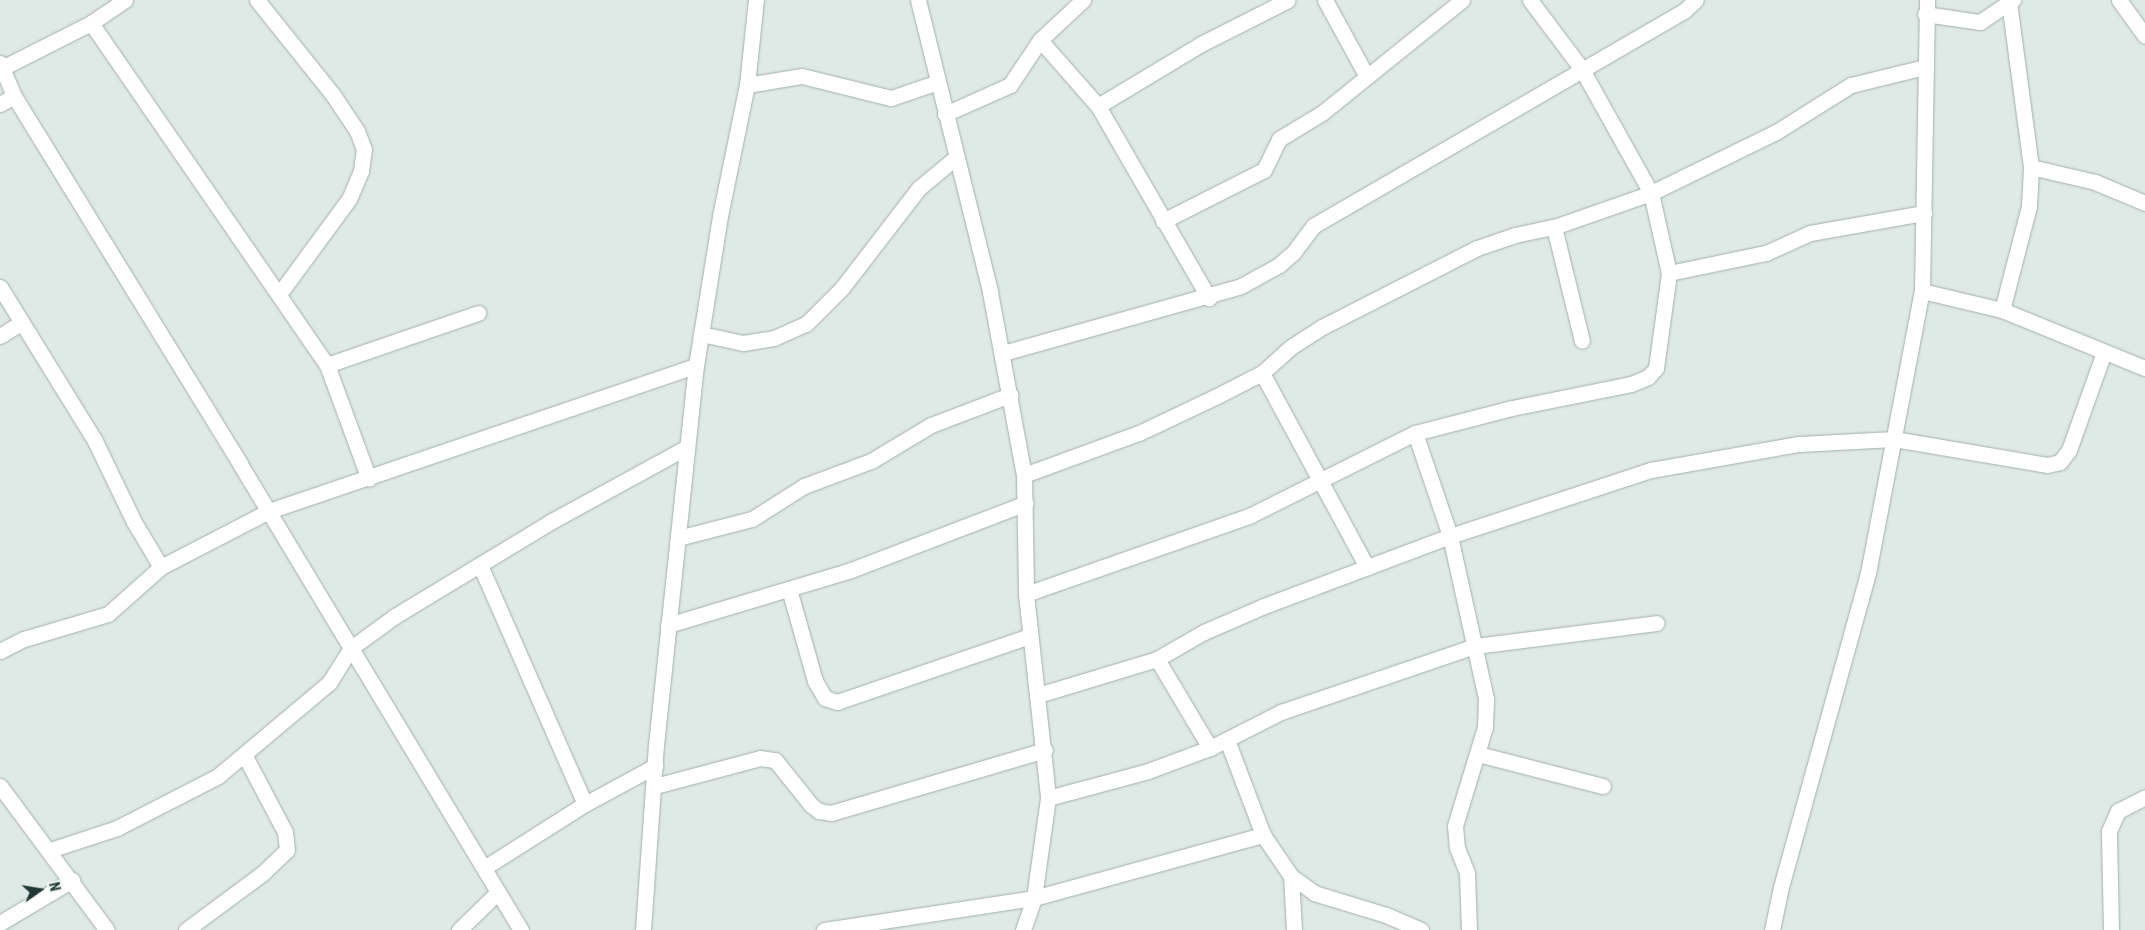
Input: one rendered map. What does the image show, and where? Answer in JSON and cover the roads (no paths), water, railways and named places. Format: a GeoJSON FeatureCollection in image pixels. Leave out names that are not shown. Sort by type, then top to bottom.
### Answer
{"type":"FeatureCollection","features":[{"type":"Feature","properties":{"kind":"street"},"geometry":{"type":"LineString","coordinates":[[125,0],[91,23],[1,65],[14,96],[269,511],[521,930]]}},
{"type":"Feature","properties":{"kind":"street"},"geometry":{"type":"LineString","coordinates":[[257,0],[333,95],[357,131],[364,149],[361,171],[349,199],[280,293]]}},
{"type":"Feature","properties":{"kind":"street"},"geometry":{"type":"LineString","coordinates":[[643,930],[668,624],[696,366],[720,216],[747,85],[756,0]]}},
{"type":"Feature","properties":{"kind":"street"},"geometry":{"type":"LineString","coordinates":[[918,0],[1003,353],[1024,475],[1026,503],[1026,594],[1045,750],[1048,798],[1034,898],[1023,930]]}},
{"type":"Feature","properties":{"kind":"street"},"geometry":{"type":"LineString","coordinates":[[945,114],[1010,85],[1040,40],[1083,0]]}},
{"type":"Feature","properties":{"kind":"street"},"geometry":{"type":"LineString","coordinates":[[1098,106],[1201,44],[1288,0]]}},
{"type":"Feature","properties":{"kind":"street"},"geometry":{"type":"LineString","coordinates":[[1325,0],[1366,75]]}},
{"type":"Feature","properties":{"kind":"street"},"geometry":{"type":"LineString","coordinates":[[1163,222],[1264,170],[1279,139],[1322,113],[1366,75],[1462,0]]}},
{"type":"Feature","properties":{"kind":"street"},"geometry":{"type":"LineString","coordinates":[[1026,594],[1251,515],[1317,480],[1415,433],[1512,408],[1631,384],[1648,377],[1656,368],[1660,352],[1669,273],[1651,193],[1581,68],[1530,0]]}},
{"type":"Feature","properties":{"kind":"street"},"geometry":{"type":"LineString","coordinates":[[1003,353],[1209,298],[1241,286],[1278,266],[1293,253],[1313,226],[1508,115],[1581,68],[1675,16],[1696,0]]}},
{"type":"Feature","properties":{"kind":"street"},"geometry":{"type":"LineString","coordinates":[[2119,0],[2145,36]]}},
{"type":"Feature","properties":{"kind":"street"},"geometry":{"type":"LineString","coordinates":[[1772,930],[1781,887],[1868,573],[1922,290],[1926,7],[1980,22],[2011,2],[2031,167],[2029,206],[2002,310]]}},
{"type":"Feature","properties":{"kind":"street"},"geometry":{"type":"LineString","coordinates":[[91,23],[182,158],[280,293],[327,365],[369,479]]}},
{"type":"Feature","properties":{"kind":"street"},"geometry":{"type":"LineString","coordinates":[[1040,40],[1098,106],[1163,222],[1209,298]]}},
{"type":"Feature","properties":{"kind":"street"},"geometry":{"type":"LineString","coordinates":[[1024,475],[1139,433],[1262,374],[1291,347],[1322,327],[1477,248],[1515,235],[1554,227],[1651,193],[1776,132],[1851,85],[1925,67]]}},
{"type":"Feature","properties":{"kind":"street"},"geometry":{"type":"LineString","coordinates":[[747,85],[802,76],[891,98],[938,82]]}},
{"type":"Feature","properties":{"kind":"street"},"geometry":{"type":"LineString","coordinates":[[0,104],[14,96]]}},
{"type":"Feature","properties":{"kind":"street"},"geometry":{"type":"LineString","coordinates":[[701,334],[743,343],[774,338],[806,324],[842,288],[919,188],[955,158]]}},
{"type":"Feature","properties":{"kind":"street"},"geometry":{"type":"LineString","coordinates":[[2031,167],[2095,182],[2145,203]]}},
{"type":"Feature","properties":{"kind":"street"},"geometry":{"type":"LineString","coordinates":[[1669,273],[1766,253],[1810,233],[1924,213]]}},
{"type":"Feature","properties":{"kind":"street"},"geometry":{"type":"LineString","coordinates":[[1554,227],[1582,341]]}},
{"type":"Feature","properties":{"kind":"street"},"geometry":{"type":"LineString","coordinates":[[0,287],[95,441],[134,522],[161,567]]}},
{"type":"Feature","properties":{"kind":"street"},"geometry":{"type":"LineString","coordinates":[[1922,290],[2002,310],[2145,368]]}},
{"type":"Feature","properties":{"kind":"street"},"geometry":{"type":"LineString","coordinates":[[327,365],[478,313]]}},
{"type":"Feature","properties":{"kind":"street"},"geometry":{"type":"LineString","coordinates":[[0,336],[22,322]]}},
{"type":"Feature","properties":{"kind":"street"},"geometry":{"type":"LineString","coordinates":[[1038,695],[1157,659],[1204,632],[1264,606],[1450,536],[1651,470],[1799,444],[1894,439],[2047,465],[2060,462],[2069,450],[2104,352]]}},
{"type":"Feature","properties":{"kind":"street"},"geometry":{"type":"LineString","coordinates":[[0,651],[24,639],[108,614],[161,567],[269,511],[369,479],[696,366]]}},
{"type":"Feature","properties":{"kind":"street"},"geometry":{"type":"LineString","coordinates":[[1262,374],[1317,480],[1367,567]]}},
{"type":"Feature","properties":{"kind":"street"},"geometry":{"type":"LineString","coordinates":[[678,538],[752,519],[804,486],[871,461],[931,425],[1010,395]]}},
{"type":"Feature","properties":{"kind":"street"},"geometry":{"type":"LineString","coordinates":[[1415,433],[1450,536],[1486,699],[1485,727],[1455,826],[1457,848],[1467,874],[1469,930]]}},
{"type":"Feature","properties":{"kind":"street"},"geometry":{"type":"LineString","coordinates":[[50,850],[117,828],[218,776],[245,756],[329,683],[351,648],[480,565],[687,447]]}},
{"type":"Feature","properties":{"kind":"street"},"geometry":{"type":"LineString","coordinates":[[668,624],[851,570],[1026,503]]}},
{"type":"Feature","properties":{"kind":"street"},"geometry":{"type":"LineString","coordinates":[[480,565],[585,804]]}},
{"type":"Feature","properties":{"kind":"street"},"geometry":{"type":"LineString","coordinates":[[788,589],[815,681],[825,698],[837,702],[1030,636]]}},
{"type":"Feature","properties":{"kind":"street"},"geometry":{"type":"LineString","coordinates":[[1048,798],[1148,771],[1210,748],[1281,712],[1475,646],[1657,623]]}},
{"type":"Feature","properties":{"kind":"street"},"geometry":{"type":"LineString","coordinates":[[1157,659],[1210,748]]}},
{"type":"Feature","properties":{"kind":"street"},"geometry":{"type":"LineString","coordinates":[[1227,740],[1263,835],[1291,876],[1314,893],[1386,915],[1421,930]]}},
{"type":"Feature","properties":{"kind":"street"},"geometry":{"type":"LineString","coordinates":[[655,786],[760,758],[775,760],[786,771],[811,805],[819,811],[831,813],[1045,750]]}},
{"type":"Feature","properties":{"kind":"street"},"geometry":{"type":"LineString","coordinates":[[1478,754],[1603,786]]}},
{"type":"Feature","properties":{"kind":"street"},"geometry":{"type":"LineString","coordinates":[[186,930],[263,873],[287,850],[284,832],[245,756]]}},
{"type":"Feature","properties":{"kind":"street"},"geometry":{"type":"LineString","coordinates":[[484,868],[585,804],[655,766]]}},
{"type":"Feature","properties":{"kind":"street"},"geometry":{"type":"LineString","coordinates":[[2,793],[50,850],[107,930]]}},
{"type":"Feature","properties":{"kind":"street"},"geometry":{"type":"LineString","coordinates":[[2111,930],[2109,831],[2118,811],[2145,797]]}},
{"type":"Feature","properties":{"kind":"street"},"geometry":{"type":"LineString","coordinates":[[824,930],[1034,898],[1263,835]]}},
{"type":"Feature","properties":{"kind":"street"},"geometry":{"type":"LineString","coordinates":[[1291,876],[1294,930]]}},
{"type":"Feature","properties":{"kind":"street"},"geometry":{"type":"LineString","coordinates":[[0,923],[72,880]]}},
{"type":"Feature","properties":{"kind":"street"},"geometry":{"type":"LineString","coordinates":[[459,930],[498,892]]}}]}
